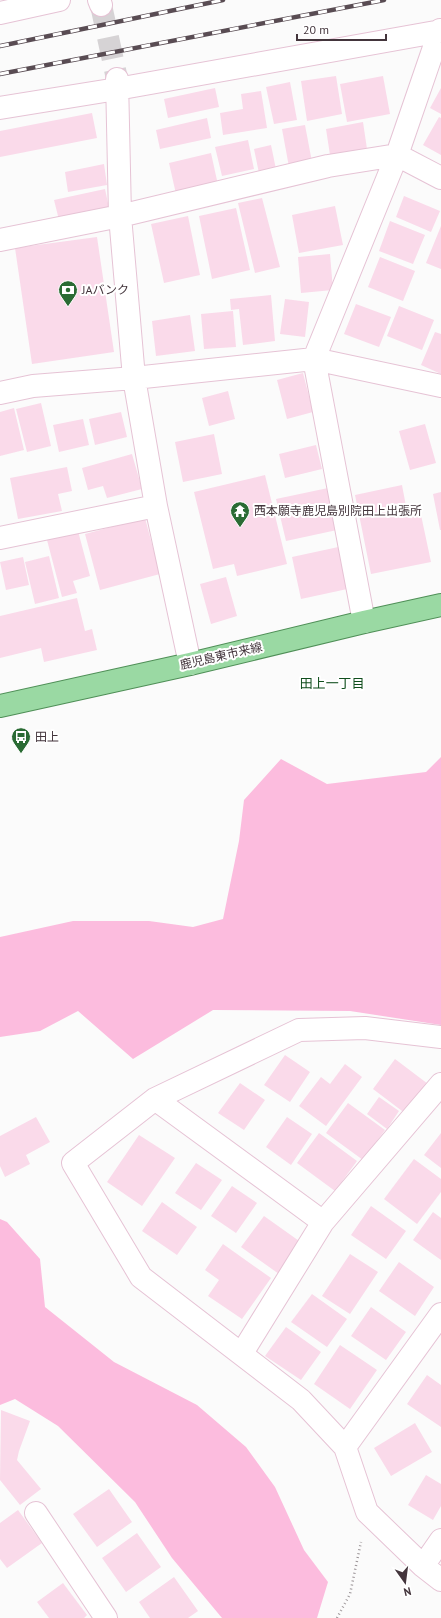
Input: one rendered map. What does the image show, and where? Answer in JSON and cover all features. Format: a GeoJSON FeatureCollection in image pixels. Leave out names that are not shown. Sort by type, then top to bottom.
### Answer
{"type":"FeatureCollection","features":[{"type":"Feature","properties":{"kind":"main road","name":"鹿児島東市来線"},"geometry":{"type":"LineString","coordinates":[[0,706],[190,664],[441,605]]}},
{"type":"Feature","properties":{"kind":"street"},"geometry":{"type":"LineString","coordinates":[[0,13],[59,0]]}},
{"type":"Feature","properties":{"kind":"street"},"geometry":{"type":"LineString","coordinates":[[0,108],[117,84],[440,30],[397,155],[314,359],[364,622]]}},
{"type":"Feature","properties":{"kind":"street"},"geometry":{"type":"LineString","coordinates":[[117,84],[120,216],[134,378],[156,506],[190,664]]}},
{"type":"Feature","properties":{"kind":"street"},"geometry":{"type":"LineString","coordinates":[[0,240],[120,216],[328,166],[397,155],[441,178]]}},
{"type":"Feature","properties":{"kind":"street"},"geometry":{"type":"LineString","coordinates":[[0,392],[33,386],[134,378],[314,359],[441,386]]}},
{"type":"Feature","properties":{"kind":"street"},"geometry":{"type":"LineString","coordinates":[[0,538],[156,506]]}},
{"type":"Feature","properties":{"kind":"street"},"geometry":{"type":"LineString","coordinates":[[441,1037],[366,1028],[299,1030],[155,1099],[73,1163],[141,1277],[242,1353],[301,1400],[345,1447],[367,1512],[423,1566],[441,1580]]}},
{"type":"Feature","properties":{"kind":"street"},"geometry":{"type":"LineString","coordinates":[[242,1353],[324,1222],[441,1084]]}},
{"type":"Feature","properties":{"kind":"street"},"geometry":{"type":"LineString","coordinates":[[155,1099],[324,1222]]}},
{"type":"Feature","properties":{"kind":"street"},"geometry":{"type":"LineString","coordinates":[[345,1447],[441,1314]]}},
{"type":"Feature","properties":{"kind":"street"},"geometry":{"type":"LineString","coordinates":[[36,1513],[106,1618]]}},
{"type":"Feature","properties":{"kind":"street"},"geometry":{"type":"LineString","coordinates":[[423,1566],[441,1540]]}},
{"type":"Feature","properties":{"kind":"path"},"geometry":{"type":"LineString","coordinates":[[337,1618],[350,1594],[367,1512]]}},
{"type":"Feature","properties":{"kind":"shaded area"},"geometry":{"type":"Polygon","coordinates":[[[441,757],[441,1025],[350,1011],[213,1010],[133,1059],[78,1011],[40,1031],[0,1037],[0,937],[73,921],[149,921],[193,927],[223,919],[239,841],[244,800],[281,759],[327,784],[426,772],[441,757]]]}},
{"type":"Feature","properties":{"kind":"shaded area"},"geometry":{"type":"Polygon","coordinates":[[[0,1219],[7,1222],[40,1259],[45,1307],[114,1362],[197,1405],[246,1447],[275,1487],[304,1550],[328,1582],[317,1618],[222,1618],[172,1558],[135,1502],[58,1426],[15,1399],[0,1405],[0,1219]]]}},
{"type":"Feature","properties":{"kind":"building"},"geometry":{"type":"Polygon","coordinates":[[[336,76],[342,114],[307,121],[301,81],[336,76]]]}},
{"type":"Feature","properties":{"kind":"building"},"geometry":{"type":"Polygon","coordinates":[[[383,76],[390,114],[347,122],[340,84],[383,76]]]}},
{"type":"Feature","properties":{"kind":"building"},"geometry":{"type":"Polygon","coordinates":[[[290,82],[297,120],[274,124],[266,87],[290,82]]]}},
{"type":"Feature","properties":{"kind":"building"},"geometry":{"type":"Polygon","coordinates":[[[215,88],[219,107],[168,118],[164,99],[215,88]]]}},
{"type":"Feature","properties":{"kind":"building"},"geometry":{"type":"Polygon","coordinates":[[[441,88],[441,114],[430,108],[441,88]]]}},
{"type":"Feature","properties":{"kind":"building"},"geometry":{"type":"Polygon","coordinates":[[[261,91],[267,128],[223,135],[220,113],[243,109],[241,94],[261,91]]]}},
{"type":"Feature","properties":{"kind":"building"},"geometry":{"type":"Polygon","coordinates":[[[92,113],[97,138],[0,157],[0,131],[92,113]]]}},
{"type":"Feature","properties":{"kind":"building"},"geometry":{"type":"Polygon","coordinates":[[[439,117],[441,118],[441,155],[423,145],[439,117]]]}},
{"type":"Feature","properties":{"kind":"building"},"geometry":{"type":"Polygon","coordinates":[[[207,118],[211,138],[160,149],[156,130],[207,118]]]}},
{"type":"Feature","properties":{"kind":"building"},"geometry":{"type":"Polygon","coordinates":[[[363,122],[367,149],[330,155],[326,129],[363,122]]]}},
{"type":"Feature","properties":{"kind":"building"},"geometry":{"type":"Polygon","coordinates":[[[305,125],[312,162],[289,167],[282,129],[305,125]]]}},
{"type":"Feature","properties":{"kind":"building"},"geometry":{"type":"Polygon","coordinates":[[[248,140],[254,169],[222,176],[215,147],[248,140]]]}},
{"type":"Feature","properties":{"kind":"building"},"geometry":{"type":"Polygon","coordinates":[[[271,145],[277,174],[260,178],[254,149],[271,145]]]}},
{"type":"Feature","properties":{"kind":"building"},"geometry":{"type":"Polygon","coordinates":[[[211,153],[218,185],[176,194],[169,163],[211,153]]]}},
{"type":"Feature","properties":{"kind":"building"},"geometry":{"type":"Polygon","coordinates":[[[104,164],[107,185],[68,192],[65,172],[104,164]]]}},
{"type":"Feature","properties":{"kind":"building"},"geometry":{"type":"Polygon","coordinates":[[[105,189],[109,208],[59,220],[54,200],[105,189]]]}},
{"type":"Feature","properties":{"kind":"building"},"geometry":{"type":"Polygon","coordinates":[[[404,196],[440,211],[431,232],[396,217],[404,196]]]}},
{"type":"Feature","properties":{"kind":"building"},"geometry":{"type":"Polygon","coordinates":[[[262,198],[280,267],[255,273],[238,203],[262,198]]]}},
{"type":"Feature","properties":{"kind":"building"},"geometry":{"type":"Polygon","coordinates":[[[335,206],[343,245],[299,253],[292,215],[335,206]]]}},
{"type":"Feature","properties":{"kind":"building"},"geometry":{"type":"Polygon","coordinates":[[[236,208],[250,270],[212,279],[199,216],[236,208]]]}},
{"type":"Feature","properties":{"kind":"building"},"geometry":{"type":"Polygon","coordinates":[[[188,216],[200,275],[164,283],[151,224],[188,216]]]}},
{"type":"Feature","properties":{"kind":"building"},"geometry":{"type":"Polygon","coordinates":[[[390,221],[425,235],[413,264],[379,251],[390,221]]]}},
{"type":"Feature","properties":{"kind":"building"},"geometry":{"type":"Polygon","coordinates":[[[441,226],[441,269],[426,263],[441,226]]]}},
{"type":"Feature","properties":{"kind":"building"},"geometry":{"type":"Polygon","coordinates":[[[97,237],[114,352],[32,364],[15,248],[97,237]]]}},
{"type":"Feature","properties":{"kind":"building"},"geometry":{"type":"Polygon","coordinates":[[[330,254],[333,290],[301,293],[298,257],[330,254]]]}},
{"type":"Feature","properties":{"kind":"building"},"geometry":{"type":"Polygon","coordinates":[[[380,257],[415,271],[403,301],[368,287],[380,257]]]}},
{"type":"Feature","properties":{"kind":"building"},"geometry":{"type":"Polygon","coordinates":[[[271,295],[275,341],[243,345],[239,309],[231,310],[230,299],[271,295]]]}},
{"type":"Feature","properties":{"kind":"building"},"geometry":{"type":"Polygon","coordinates":[[[285,299],[309,302],[305,337],[280,334],[285,299]]]}},
{"type":"Feature","properties":{"kind":"building"},"geometry":{"type":"Polygon","coordinates":[[[356,304],[391,317],[379,347],[344,334],[356,304]]]}},
{"type":"Feature","properties":{"kind":"building"},"geometry":{"type":"Polygon","coordinates":[[[399,306],[434,320],[422,350],[387,336],[399,306]]]}},
{"type":"Feature","properties":{"kind":"building"},"geometry":{"type":"Polygon","coordinates":[[[233,311],[236,347],[204,349],[201,314],[233,311]]]}},
{"type":"Feature","properties":{"kind":"building"},"geometry":{"type":"Polygon","coordinates":[[[190,315],[195,351],[156,356],[152,321],[190,315]]]}},
{"type":"Feature","properties":{"kind":"building"},"geometry":{"type":"Polygon","coordinates":[[[435,332],[441,334],[441,374],[421,365],[435,332]]]}},
{"type":"Feature","properties":{"kind":"building"},"geometry":{"type":"Polygon","coordinates":[[[303,373],[313,412],[287,419],[277,380],[303,373]]]}},
{"type":"Feature","properties":{"kind":"building"},"geometry":{"type":"Polygon","coordinates":[[[228,391],[235,419],[209,426],[202,398],[228,391]]]}},
{"type":"Feature","properties":{"kind":"building"},"geometry":{"type":"Polygon","coordinates":[[[41,403],[51,446],[27,452],[16,409],[41,403]]]}},
{"type":"Feature","properties":{"kind":"building"},"geometry":{"type":"Polygon","coordinates":[[[14,408],[24,450],[0,456],[0,412],[14,408]]]}},
{"type":"Feature","properties":{"kind":"building"},"geometry":{"type":"Polygon","coordinates":[[[121,412],[127,437],[95,445],[89,419],[121,412]]]}},
{"type":"Feature","properties":{"kind":"building"},"geometry":{"type":"Polygon","coordinates":[[[83,419],[89,445],[59,452],[53,425],[83,419]]]}},
{"type":"Feature","properties":{"kind":"building"},"geometry":{"type":"Polygon","coordinates":[[[425,424],[436,463],[410,470],[399,431],[425,424]]]}},
{"type":"Feature","properties":{"kind":"building"},"geometry":{"type":"Polygon","coordinates":[[[214,434],[222,474],[183,482],[175,442],[214,434]]]}},
{"type":"Feature","properties":{"kind":"building"},"geometry":{"type":"Polygon","coordinates":[[[316,445],[322,469],[285,478],[279,454],[316,445]]]}},
{"type":"Feature","properties":{"kind":"building"},"geometry":{"type":"Polygon","coordinates":[[[132,454],[142,489],[107,498],[103,486],[88,490],[82,468],[132,454]]]}},
{"type":"Feature","properties":{"kind":"building"},"geometry":{"type":"Polygon","coordinates":[[[67,467],[72,491],[58,494],[62,511],[18,519],[10,478],[67,467]]]}},
{"type":"Feature","properties":{"kind":"building","name":"西本願寺鹿児島別院田上出張所"},"geometry":{"type":"Polygon","coordinates":[[[265,475],[287,564],[237,576],[234,564],[213,569],[194,492],[265,475]]]}},
{"type":"Feature","properties":{"kind":"building"},"geometry":{"type":"Polygon","coordinates":[[[402,485],[408,517],[421,515],[431,562],[371,574],[355,495],[402,485]]]}},
{"type":"Feature","properties":{"kind":"building"},"geometry":{"type":"Polygon","coordinates":[[[328,488],[337,530],[286,541],[276,499],[328,488]]]}},
{"type":"Feature","properties":{"kind":"building"},"geometry":{"type":"Polygon","coordinates":[[[441,492],[441,530],[440,530],[433,494],[441,492]]]}},
{"type":"Feature","properties":{"kind":"building"},"geometry":{"type":"Polygon","coordinates":[[[145,518],[160,574],[100,590],[85,534],[145,518]]]}},
{"type":"Feature","properties":{"kind":"building"},"geometry":{"type":"Polygon","coordinates":[[[78,531],[90,576],[73,581],[77,593],[62,597],[47,540],[78,531]]]}},
{"type":"Feature","properties":{"kind":"building"},"geometry":{"type":"Polygon","coordinates":[[[343,546],[352,588],[301,599],[292,557],[343,546]]]}},
{"type":"Feature","properties":{"kind":"building"},"geometry":{"type":"Polygon","coordinates":[[[49,556],[59,598],[35,604],[25,562],[49,556]]]}},
{"type":"Feature","properties":{"kind":"building"},"geometry":{"type":"Polygon","coordinates":[[[23,557],[29,585],[6,590],[0,562],[23,557]]]}},
{"type":"Feature","properties":{"kind":"building"},"geometry":{"type":"Polygon","coordinates":[[[226,577],[237,616],[211,624],[200,584],[226,577]]]}},
{"type":"Feature","properties":{"kind":"building"},"geometry":{"type":"Polygon","coordinates":[[[77,598],[85,631],[92,629],[97,650],[44,662],[41,648],[0,658],[0,616],[77,598]]]}},
{"type":"Feature","properties":{"kind":"building"},"geometry":{"type":"Polygon","coordinates":[[[285,1055],[310,1072],[290,1102],[264,1085],[285,1055]]]}},
{"type":"Feature","properties":{"kind":"building"},"geometry":{"type":"Polygon","coordinates":[[[395,1059],[432,1087],[410,1117],[373,1089],[395,1059]]]}},
{"type":"Feature","properties":{"kind":"building"},"geometry":{"type":"Polygon","coordinates":[[[345,1064],[362,1077],[326,1126],[299,1106],[321,1077],[330,1084],[345,1064]]]}},
{"type":"Feature","properties":{"kind":"building"},"geometry":{"type":"Polygon","coordinates":[[[240,1083],[265,1100],[244,1130],[218,1113],[240,1083]]]}},
{"type":"Feature","properties":{"kind":"building"},"geometry":{"type":"Polygon","coordinates":[[[379,1097],[399,1111],[387,1129],[367,1114],[379,1097]]]}},
{"type":"Feature","properties":{"kind":"building"},"geometry":{"type":"Polygon","coordinates":[[[348,1103],[385,1130],[363,1160],[326,1133],[348,1103]]]}},
{"type":"Feature","properties":{"kind":"building"},"geometry":{"type":"Polygon","coordinates":[[[36,1117],[50,1142],[26,1155],[30,1164],[5,1177],[0,1166],[0,1136],[36,1117]]]}},
{"type":"Feature","properties":{"kind":"building"},"geometry":{"type":"Polygon","coordinates":[[[287,1117],[312,1134],[291,1165],[266,1147],[287,1117]]]}},
{"type":"Feature","properties":{"kind":"building"},"geometry":{"type":"Polygon","coordinates":[[[319,1133],[357,1161],[335,1191],[297,1163],[319,1133]]]}},
{"type":"Feature","properties":{"kind":"building"},"geometry":{"type":"Polygon","coordinates":[[[441,1133],[441,1168],[424,1155],[441,1133]]]}},
{"type":"Feature","properties":{"kind":"building"},"geometry":{"type":"Polygon","coordinates":[[[139,1135],[175,1158],[142,1206],[107,1182],[139,1135]]]}},
{"type":"Feature","properties":{"kind":"building"},"geometry":{"type":"Polygon","coordinates":[[[414,1159],[441,1179],[441,1192],[417,1224],[384,1199],[414,1159]]]}},
{"type":"Feature","properties":{"kind":"building"},"geometry":{"type":"Polygon","coordinates":[[[196,1163],[222,1180],[201,1210],[175,1193],[196,1163]]]}},
{"type":"Feature","properties":{"kind":"building"},"geometry":{"type":"Polygon","coordinates":[[[232,1186],[257,1203],[236,1233],[211,1216],[232,1186]]]}},
{"type":"Feature","properties":{"kind":"building"},"geometry":{"type":"Polygon","coordinates":[[[162,1202],[197,1227],[177,1255],[142,1231],[162,1202]]]}},
{"type":"Feature","properties":{"kind":"building"},"geometry":{"type":"Polygon","coordinates":[[[371,1206],[406,1231],[386,1259],[351,1235],[371,1206]]]}},
{"type":"Feature","properties":{"kind":"building"},"geometry":{"type":"Polygon","coordinates":[[[433,1212],[441,1218],[441,1260],[413,1240],[433,1212]]]}},
{"type":"Feature","properties":{"kind":"building"},"geometry":{"type":"Polygon","coordinates":[[[264,1216],[302,1243],[279,1274],[241,1247],[264,1216]]]}},
{"type":"Feature","properties":{"kind":"building"},"geometry":{"type":"Polygon","coordinates":[[[223,1244],[271,1278],[242,1319],[208,1296],[219,1280],[205,1270],[223,1244]]]}},
{"type":"Feature","properties":{"kind":"building"},"geometry":{"type":"Polygon","coordinates":[[[350,1254],[378,1272],[350,1314],[322,1296],[350,1254]]]}},
{"type":"Feature","properties":{"kind":"building"},"geometry":{"type":"Polygon","coordinates":[[[399,1262],[434,1287],[415,1316],[379,1291],[399,1262]]]}},
{"type":"Feature","properties":{"kind":"building"},"geometry":{"type":"Polygon","coordinates":[[[312,1294],[347,1319],[327,1347],[291,1322],[312,1294]]]}},
{"type":"Feature","properties":{"kind":"building"},"geometry":{"type":"Polygon","coordinates":[[[371,1307],[406,1332],[386,1360],[351,1336],[371,1307]]]}},
{"type":"Feature","properties":{"kind":"building"},"geometry":{"type":"Polygon","coordinates":[[[286,1327],[321,1352],[301,1380],[265,1356],[286,1327]]]}},
{"type":"Feature","properties":{"kind":"building"},"geometry":{"type":"Polygon","coordinates":[[[340,1345],[377,1370],[350,1409],[314,1384],[340,1345]]]}},
{"type":"Feature","properties":{"kind":"building"},"geometry":{"type":"Polygon","coordinates":[[[427,1375],[441,1385],[441,1427],[407,1404],[427,1375]]]}},
{"type":"Feature","properties":{"kind":"building"},"geometry":{"type":"Polygon","coordinates":[[[1,1410],[30,1421],[17,1460],[41,1489],[20,1505],[0,1480],[1,1410]]]}},
{"type":"Feature","properties":{"kind":"building"},"geometry":{"type":"Polygon","coordinates":[[[415,1423],[432,1452],[391,1476],[374,1448],[415,1423]]]}},
{"type":"Feature","properties":{"kind":"building"},"geometry":{"type":"Polygon","coordinates":[[[426,1475],[441,1484],[441,1506],[433,1520],[408,1505],[426,1475]]]}},
{"type":"Feature","properties":{"kind":"building"},"geometry":{"type":"Polygon","coordinates":[[[109,1489],[132,1522],[97,1547],[73,1514],[109,1489]]]}},
{"type":"Feature","properties":{"kind":"building"},"geometry":{"type":"Polygon","coordinates":[[[18,1510],[42,1543],[7,1568],[0,1559],[0,1523],[18,1510]]]}},
{"type":"Feature","properties":{"kind":"building"},"geometry":{"type":"Polygon","coordinates":[[[137,1533],[161,1567],[126,1592],[102,1558],[137,1533]]]}},
{"type":"Feature","properties":{"kind":"building"},"geometry":{"type":"Polygon","coordinates":[[[174,1577],[198,1611],[188,1618],[150,1618],[139,1602],[174,1577]]]}},
{"type":"Feature","properties":{"kind":"building"},"geometry":{"type":"Polygon","coordinates":[[[63,1583],[87,1615],[84,1618],[49,1618],[37,1602],[63,1583]]]}},
{"type":"Feature","properties":{"kind":"tunnel"},"geometry":{"type":"LineString","coordinates":[[101,5],[117,79]]}},
{"type":"Feature","properties":{"kind":"railway"},"geometry":{"type":"LineString","coordinates":[[0,46],[223,0]]}},
{"type":"Feature","properties":{"kind":"railway"},"geometry":{"type":"LineString","coordinates":[[0,74],[384,0]]}},
{"type":"Feature","properties":{"kind":"place","name":"JAバンク"},"geometry":{"type":"Point","coordinates":[68,307]}},
{"type":"Feature","properties":{"kind":"place","name":"西本願寺鹿児島別院田上出張所"},"geometry":{"type":"Point","coordinates":[240,528]}},
{"type":"Feature","properties":{"kind":"place","name":"田上"},"geometry":{"type":"Point","coordinates":[21,754]}},
{"type":"Feature","properties":{"kind":"district","name":"田上一丁目"},"geometry":{"type":"Point","coordinates":[332,683]}}]}
